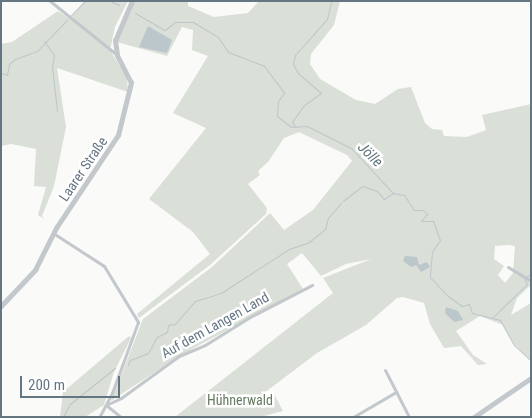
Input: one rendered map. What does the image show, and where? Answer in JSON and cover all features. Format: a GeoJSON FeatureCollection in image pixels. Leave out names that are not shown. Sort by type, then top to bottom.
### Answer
{"type":"FeatureCollection","features":[{"type":"Feature","properties":{"kind":"street"},"geometry":{"type":"LineString","coordinates":[[50,1],[117,55]]}},
{"type":"Feature","properties":{"kind":"street","name":"Laarer Straße"},"geometry":{"type":"LineString","coordinates":[[1,306],[35,270],[53,233],[118,135],[131,83],[117,55],[117,33],[132,1]]}},
{"type":"Feature","properties":{"kind":"street"},"geometry":{"type":"LineString","coordinates":[[53,233],[104,266],[138,322],[106,404],[99,417]]}},
{"type":"Feature","properties":{"kind":"street"},"geometry":{"type":"LineString","coordinates":[[508,267],[531,281]]}},
{"type":"Feature","properties":{"kind":"street","name":"Auf dem Langen Land"},"geometry":{"type":"LineString","coordinates":[[106,404],[120,398],[179,356],[205,345],[250,317],[312,285]]}},
{"type":"Feature","properties":{"kind":"street"},"geometry":{"type":"LineString","coordinates":[[385,370],[409,417]]}},
{"type":"Feature","properties":{"kind":"street"},"geometry":{"type":"LineString","coordinates":[[474,417],[531,378]]}},
{"type":"Feature","properties":{"kind":"street"},"geometry":{"type":"LineString","coordinates":[[354,417],[396,392]]}},
{"type":"Feature","properties":{"kind":"street"},"geometry":{"type":"LineString","coordinates":[[106,404],[121,417]]}},
{"type":"Feature","properties":{"kind":"green space"},"geometry":{"type":"Polygon","coordinates":[[[85,1],[128,1],[115,27],[110,50],[127,78],[128,92],[57,68],[66,127],[54,186],[42,216],[44,219],[38,215],[46,187],[34,186],[36,149],[11,144],[1,146],[1,44],[12,42],[58,11],[92,34],[71,16],[85,1]]]}},
{"type":"Feature","properties":{"kind":"green space","name":"Hühnerwald"},"geometry":{"type":"Polygon","coordinates":[[[134,1],[188,1],[188,6],[214,17],[248,13],[259,1],[340,1],[334,25],[311,54],[310,64],[320,79],[356,100],[375,104],[398,89],[411,87],[425,123],[432,129],[442,130],[444,136],[467,137],[486,130],[482,115],[531,104],[531,285],[517,298],[511,315],[531,303],[531,361],[514,344],[503,325],[480,316],[456,331],[473,355],[487,364],[478,365],[461,346],[444,348],[430,324],[424,303],[403,297],[397,298],[366,325],[317,353],[264,393],[261,400],[273,392],[283,411],[260,417],[175,417],[333,293],[323,278],[371,259],[346,264],[321,276],[302,253],[287,264],[303,289],[179,356],[111,401],[143,319],[212,267],[270,213],[284,230],[313,210],[352,161],[347,155],[299,132],[284,138],[268,162],[258,171],[260,175],[248,184],[267,208],[266,214],[210,265],[139,318],[137,314],[210,254],[193,232],[149,199],[206,128],[173,113],[208,56],[192,50],[193,30],[182,27],[167,56],[117,42],[134,1]],[[495,246],[494,259],[504,266],[498,275],[505,283],[513,273],[515,246],[495,246]]]}},
{"type":"Feature","properties":{"kind":"green space"},"geometry":{"type":"Polygon","coordinates":[[[129,336],[131,338],[114,372],[104,405],[85,417],[60,417],[63,392],[129,336]]]}},
{"type":"Feature","properties":{"kind":"shaded area"},"geometry":{"type":"Polygon","coordinates":[[[148,26],[172,40],[167,53],[139,47],[148,26]]]}},
{"type":"Feature","properties":{"kind":"shaded area"},"geometry":{"type":"Polygon","coordinates":[[[405,256],[417,257],[419,265],[427,262],[430,267],[421,272],[416,265],[411,267],[403,261],[405,256]]]}},
{"type":"Feature","properties":{"kind":"shaded area"},"geometry":{"type":"Polygon","coordinates":[[[446,307],[458,311],[463,320],[454,322],[445,313],[446,307]]]}},
{"type":"Feature","properties":{"kind":"waterway"},"geometry":{"type":"LineString","coordinates":[[71,15],[85,1]]}},
{"type":"Feature","properties":{"kind":"waterway","name":"Jölle"},"geometry":{"type":"LineString","coordinates":[[110,1],[119,5]]}},
{"type":"Feature","properties":{"kind":"waterway"},"geometry":{"type":"LineString","coordinates":[[296,127],[292,122],[303,106],[321,93],[298,73],[293,64],[295,55],[327,19],[331,1]]}},
{"type":"Feature","properties":{"kind":"waterway","name":"Jölle"},"geometry":{"type":"LineString","coordinates":[[135,13],[165,30],[175,22],[193,22],[218,37],[228,52],[264,66],[284,93],[278,101],[277,116],[291,127],[307,126],[351,148],[393,193],[404,195],[414,210],[423,210],[427,214],[421,221],[433,221],[440,240],[432,252],[430,277],[448,296],[462,306],[469,304],[472,313],[500,320],[514,345],[531,361]]}},
{"type":"Feature","properties":{"kind":"waterway"},"geometry":{"type":"LineString","coordinates":[[1,73],[7,75],[9,64],[15,59],[37,51],[67,20]]}},
{"type":"Feature","properties":{"kind":"waterway"},"geometry":{"type":"LineString","coordinates":[[44,41],[54,55],[52,66],[57,111]]}},
{"type":"Feature","properties":{"kind":"waterway"},"geometry":{"type":"LineString","coordinates":[[343,201],[362,186],[377,191],[384,199],[393,193]]}},
{"type":"Feature","properties":{"kind":"waterway"},"geometry":{"type":"LineString","coordinates":[[128,365],[130,360],[148,353],[157,337],[167,332],[168,325],[175,324],[195,301],[221,293],[289,249],[309,242],[325,229],[328,218],[341,203]]}},
{"type":"Feature","properties":{"kind":"waterway"},"geometry":{"type":"LineString","coordinates":[[527,276],[531,274]]}},
{"type":"Feature","properties":{"kind":"waterway"},"geometry":{"type":"LineString","coordinates":[[493,317],[527,284],[524,278]]}},
{"type":"Feature","properties":{"kind":"waterway"},"geometry":{"type":"LineString","coordinates":[[63,417],[70,404],[115,368]]}}]}
